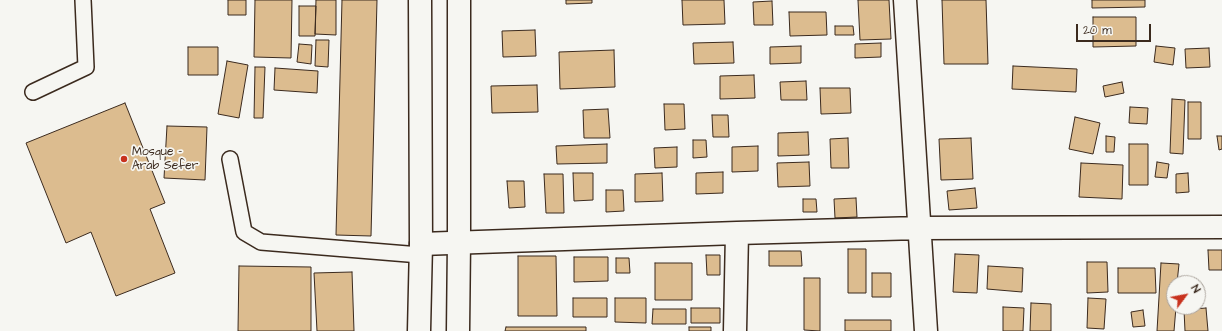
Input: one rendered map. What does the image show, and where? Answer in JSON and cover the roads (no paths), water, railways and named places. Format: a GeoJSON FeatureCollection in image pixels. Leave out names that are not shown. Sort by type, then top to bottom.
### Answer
{"type":"FeatureCollection","features":[{"type":"Feature","properties":{"kind":"street"},"geometry":{"type":"LineString","coordinates":[[419,331],[421,250],[420,0]]}},
{"type":"Feature","properties":{"kind":"street"},"geometry":{"type":"LineString","coordinates":[[458,331],[459,0]]}},
{"type":"Feature","properties":{"kind":"street"},"geometry":{"type":"LineString","coordinates":[[905,0],[926,331]]}},
{"type":"Feature","properties":{"kind":"street"},"geometry":{"type":"LineString","coordinates":[[421,250],[459,242],[737,233],[919,228],[1222,227]]}},
{"type":"Feature","properties":{"kind":"street"},"geometry":{"type":"LineString","coordinates":[[735,331],[737,233]]}},
{"type":"Feature","properties":{"kind":"lane"},"geometry":{"type":"LineString","coordinates":[[33,92],[86,67],[83,0]]}},
{"type":"Feature","properties":{"kind":"lane"},"geometry":{"type":"LineString","coordinates":[[230,159],[244,232],[261,242],[421,250]]}},
{"type":"Feature","properties":{"kind":"place","name":"Mosque - Arab Sefer"},"geometry":{"type":"Point","coordinates":[124,159]}}]}
